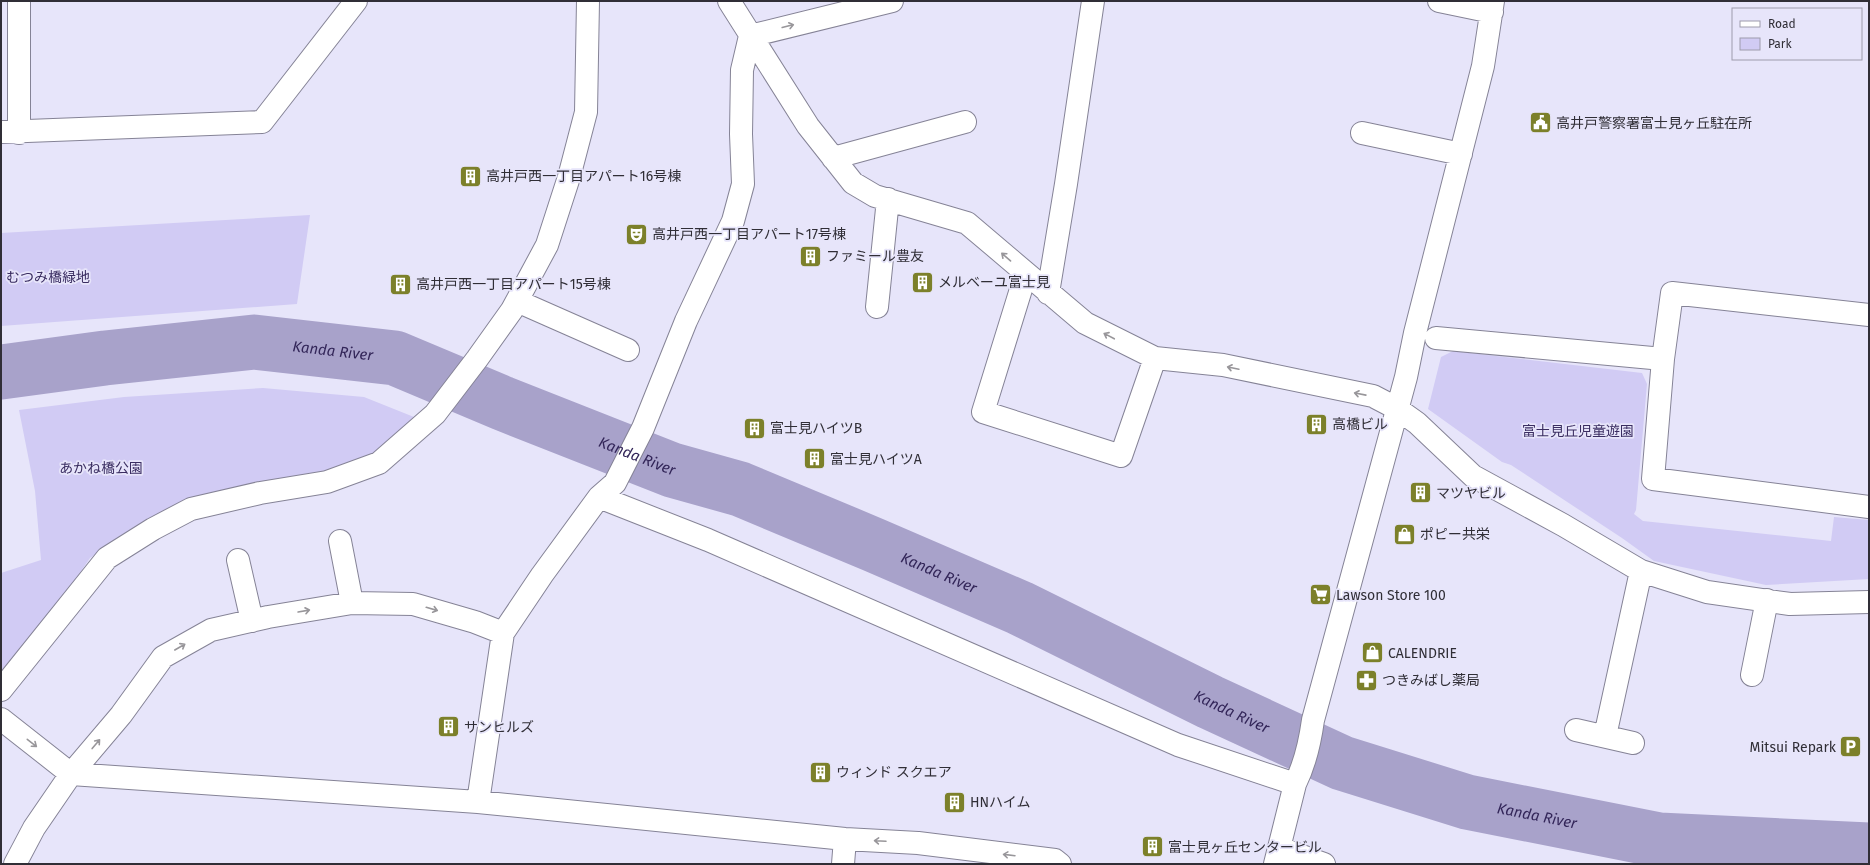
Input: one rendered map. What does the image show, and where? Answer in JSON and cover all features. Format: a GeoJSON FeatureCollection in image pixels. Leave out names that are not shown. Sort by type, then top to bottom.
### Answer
{"type":"FeatureCollection","features":[{"type":"Feature","properties":{"kind":"street"},"geometry":{"type":"LineString","coordinates":[[19,1],[10,132],[262,122],[356,1]]}},
{"type":"Feature","properties":{"kind":"street"},"geometry":{"type":"LineString","coordinates":[[1,690],[107,558],[153,529],[192,509],[260,493],[327,482],[379,463],[435,414],[477,359],[517,301],[547,245],[569,177],[586,112],[588,1]]}},
{"type":"Feature","properties":{"kind":"street"},"geometry":{"type":"LineString","coordinates":[[729,1],[808,126],[853,183],[876,196],[967,223],[1085,323],[1155,358],[1223,365],[1373,396],[1396,408],[1417,423],[1473,476],[1557,521],[1641,571],[1707,592],[1790,604],[1869,602]]}},
{"type":"Feature","properties":{"kind":"street"},"geometry":{"type":"LineString","coordinates":[[750,36],[892,1]]}},
{"type":"Feature","properties":{"kind":"street"},"geometry":{"type":"LineString","coordinates":[[1048,293],[1093,1]]}},
{"type":"Feature","properties":{"kind":"street"},"geometry":{"type":"LineString","coordinates":[[1324,864],[1278,856],[1298,778],[1312,734],[1313,720],[1396,408],[1461,154],[1483,66],[1492,6],[1439,1]]}},
{"type":"Feature","properties":{"kind":"street"},"geometry":{"type":"LineString","coordinates":[[478,802],[503,633],[542,575],[599,497],[615,483],[643,428],[686,321],[734,221],[743,184],[741,134],[742,70],[750,36]]}},
{"type":"Feature","properties":{"kind":"street"},"geometry":{"type":"LineString","coordinates":[[833,158],[965,122]]}},
{"type":"Feature","properties":{"kind":"street"},"geometry":{"type":"LineString","coordinates":[[1362,133],[1461,154]]}},
{"type":"Feature","properties":{"kind":"street"},"geometry":{"type":"LineString","coordinates":[[877,307],[888,199]]}},
{"type":"Feature","properties":{"kind":"street"},"geometry":{"type":"LineString","coordinates":[[1026,273],[983,412],[1121,456],[1155,358]]}},
{"type":"Feature","properties":{"kind":"street"},"geometry":{"type":"LineString","coordinates":[[1869,315],[1672,293],[1663,360],[1653,479],[1869,506]]}},
{"type":"Feature","properties":{"kind":"street"},"geometry":{"type":"LineString","coordinates":[[517,301],[628,350]]}},
{"type":"Feature","properties":{"kind":"street"},"geometry":{"type":"LineString","coordinates":[[1436,338],[1663,360]]}},
{"type":"Feature","properties":{"kind":"street"},"geometry":{"type":"LineString","coordinates":[[599,497],[708,540],[1178,745],[1298,778]]}},
{"type":"Feature","properties":{"kind":"street"},"geometry":{"type":"LineString","coordinates":[[340,541],[352,603]]}},
{"type":"Feature","properties":{"kind":"street"},"geometry":{"type":"LineString","coordinates":[[238,560],[252,621]]}},
{"type":"Feature","properties":{"kind":"street"},"geometry":{"type":"LineString","coordinates":[[1605,736],[1641,571]]}},
{"type":"Feature","properties":{"kind":"street"},"geometry":{"type":"LineString","coordinates":[[1752,675],[1767,600]]}},
{"type":"Feature","properties":{"kind":"street"},"geometry":{"type":"LineString","coordinates":[[15,864],[34,828],[71,774],[121,715],[163,657],[211,630],[352,603],[413,604],[475,622],[503,633]]}},
{"type":"Feature","properties":{"kind":"street"},"geometry":{"type":"LineString","coordinates":[[1,719],[71,774],[478,802],[845,839],[918,843],[1055,860],[1060,864]]}},
{"type":"Feature","properties":{"kind":"street"},"geometry":{"type":"LineString","coordinates":[[1576,730],[1633,743]]}},
{"type":"Feature","properties":{"kind":"street"},"geometry":{"type":"LineString","coordinates":[[843,864],[845,839]]}},
{"type":"Feature","properties":{"kind":"green space","name":"むつみ橋緑地"},"geometry":{"type":"Polygon","coordinates":[[[310,215],[297,304],[1,326],[1,233],[310,215]]]}},
{"type":"Feature","properties":{"kind":"green space","name":"富士見丘児童遊園"},"geometry":{"type":"Polygon","coordinates":[[[1453,351],[1642,373],[1647,384],[1636,510],[1634,514],[1643,521],[1831,541],[1834,517],[1869,520],[1869,579],[1766,585],[1654,561],[1622,538],[1511,465],[1502,462],[1428,409],[1441,357],[1453,351]]]}},
{"type":"Feature","properties":{"kind":"green space","name":"あかね橋公園"},"geometry":{"type":"Polygon","coordinates":[[[263,388],[364,397],[419,419],[372,456],[322,473],[257,482],[189,499],[145,521],[90,558],[1,689],[1,573],[41,560],[35,491],[19,410],[124,397],[263,388]]]}},
{"type":"Feature","properties":{"kind":"waterway","name":"Kanda River"},"geometry":{"type":"LineString","coordinates":[[1,372],[105,358],[254,342],[395,358],[502,403],[672,470],[740,489],[874,545],[1020,608],[1210,702],[1342,763],[1467,802],[1659,840],[1869,850]]}},
{"type":"Feature","properties":{"kind":"place","name":"高井戸警察署富士見ヶ丘駐在所"},"geometry":{"type":"Point","coordinates":[1541,123]}},
{"type":"Feature","properties":{"kind":"place","name":"高井戸西一丁目アパート16号棟"},"geometry":{"type":"Point","coordinates":[470,176]}},
{"type":"Feature","properties":{"kind":"place","name":"高井戸西一丁目アパート17号棟"},"geometry":{"type":"Point","coordinates":[636,234]}},
{"type":"Feature","properties":{"kind":"place","name":"ファミール豊友"},"geometry":{"type":"Point","coordinates":[810,256]}},
{"type":"Feature","properties":{"kind":"place","name":"メルベーユ富士見"},"geometry":{"type":"Point","coordinates":[923,282]}},
{"type":"Feature","properties":{"kind":"place","name":"高井戸西一丁目アパート15号棟"},"geometry":{"type":"Point","coordinates":[400,284]}},
{"type":"Feature","properties":{"kind":"place","name":"高橋ビル"},"geometry":{"type":"Point","coordinates":[1316,424]}},
{"type":"Feature","properties":{"kind":"place","name":"富士見ハイツB"},"geometry":{"type":"Point","coordinates":[755,428]}},
{"type":"Feature","properties":{"kind":"place","name":"富士見ハイツA"},"geometry":{"type":"Point","coordinates":[815,459]}},
{"type":"Feature","properties":{"kind":"place","name":"マツヤビル"},"geometry":{"type":"Point","coordinates":[1421,493]}},
{"type":"Feature","properties":{"kind":"place","name":"ポピー共栄"},"geometry":{"type":"Point","coordinates":[1405,534]}},
{"type":"Feature","properties":{"kind":"place","name":"Lawson Store 100"},"geometry":{"type":"Point","coordinates":[1321,595]}},
{"type":"Feature","properties":{"kind":"place","name":"CALENDRIE"},"geometry":{"type":"Point","coordinates":[1373,653]}},
{"type":"Feature","properties":{"kind":"place","name":"つきみばし薬局"},"geometry":{"type":"Point","coordinates":[1366,680]}},
{"type":"Feature","properties":{"kind":"place","name":"サンヒルズ"},"geometry":{"type":"Point","coordinates":[449,727]}},
{"type":"Feature","properties":{"kind":"place","name":"Mitsui Repark"},"geometry":{"type":"Point","coordinates":[1851,747]}},
{"type":"Feature","properties":{"kind":"place","name":"ウィンド スクエア"},"geometry":{"type":"Point","coordinates":[820,772]}},
{"type":"Feature","properties":{"kind":"place","name":"HNハイム"},"geometry":{"type":"Point","coordinates":[955,802]}},
{"type":"Feature","properties":{"kind":"place","name":"富士見ヶ丘センタービル"},"geometry":{"type":"Point","coordinates":[1152,847]}}]}
